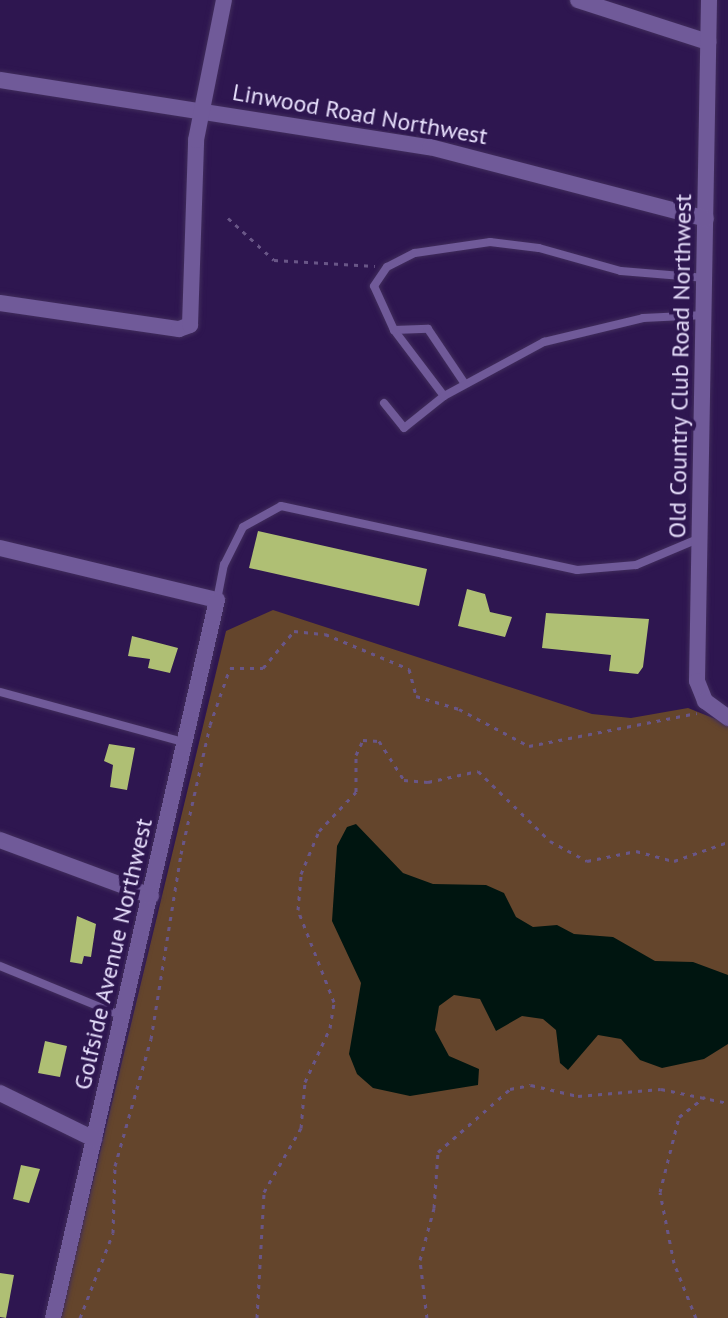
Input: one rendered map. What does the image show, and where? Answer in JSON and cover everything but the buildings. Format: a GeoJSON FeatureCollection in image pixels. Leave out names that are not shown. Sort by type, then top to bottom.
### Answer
{"type":"FeatureCollection","features":[{"type":"Feature","properties":{"kind":"street"},"geometry":{"type":"LineString","coordinates":[[0,303],[179,329],[190,325],[200,110],[224,0]]}},
{"type":"Feature","properties":{"kind":"street"},"geometry":{"type":"LineString","coordinates":[[578,0],[708,42]]}},
{"type":"Feature","properties":{"kind":"street","name":"Old Country Club Road Northwest"},"geometry":{"type":"LineString","coordinates":[[709,0],[703,536],[697,681],[705,701],[728,718]]}},
{"type":"Feature","properties":{"kind":"street","name":"Linwood Road Northwest"},"geometry":{"type":"LineString","coordinates":[[0,80],[430,147],[706,219]]}},
{"type":"Feature","properties":{"kind":"street"},"geometry":{"type":"LineString","coordinates":[[0,548],[217,600]]}},
{"type":"Feature","properties":{"kind":"street","name":"Golfside Avenue Northwest"},"geometry":{"type":"LineString","coordinates":[[53,1318],[187,744],[217,600]]}},
{"type":"Feature","properties":{"kind":"street"},"geometry":{"type":"LineString","coordinates":[[0,840],[151,896]]}},
{"type":"Feature","properties":{"kind":"street"},"geometry":{"type":"LineString","coordinates":[[0,1093],[94,1139]]}},
{"type":"Feature","properties":{"kind":"lane"},"geometry":{"type":"LineString","coordinates":[[444,396],[394,330],[374,286],[387,267],[439,246],[490,242],[539,248],[621,271],[707,278]]}},
{"type":"Feature","properties":{"kind":"lane"},"geometry":{"type":"LineString","coordinates":[[384,403],[404,428],[444,396],[465,384],[572,333],[643,318],[706,315]]}},
{"type":"Feature","properties":{"kind":"lane"},"geometry":{"type":"LineString","coordinates":[[394,330],[428,329],[465,384]]}},
{"type":"Feature","properties":{"kind":"lane"},"geometry":{"type":"LineString","coordinates":[[217,600],[224,565],[243,527],[281,506],[577,570],[636,565],[703,536]]}},
{"type":"Feature","properties":{"kind":"lane"},"geometry":{"type":"LineString","coordinates":[[0,692],[187,744]]}},
{"type":"Feature","properties":{"kind":"lane"},"geometry":{"type":"LineString","coordinates":[[0,966],[123,1016]]}},
{"type":"Feature","properties":{"kind":"path"},"geometry":{"type":"LineString","coordinates":[[228,218],[283,263],[387,267]]}},
{"type":"Feature","properties":{"kind":"path"},"geometry":{"type":"LineString","coordinates":[[80,1318],[113,1233],[115,1166],[151,1039],[181,854],[210,725],[230,668],[263,668],[294,631],[325,634],[409,669],[416,696],[459,709],[529,746],[704,715]]}},
{"type":"Feature","properties":{"kind":"path"},"geometry":{"type":"LineString","coordinates":[[257,1318],[264,1192],[301,1128],[305,1082],[330,1028],[334,1002],[298,910],[301,874],[319,831],[359,786],[356,755],[363,740],[375,737],[395,774],[411,782],[478,771],[550,841],[587,861],[636,851],[674,861],[728,842]]}},
{"type":"Feature","properties":{"kind":"path"},"geometry":{"type":"LineString","coordinates":[[427,1318],[420,1260],[434,1208],[438,1152],[504,1094],[531,1085],[578,1096],[620,1089],[705,1097],[728,1103]]}},
{"type":"Feature","properties":{"kind":"path"},"geometry":{"type":"LineString","coordinates":[[696,1318],[674,1263],[660,1192],[679,1117],[705,1097]]}},
{"type":"Feature","properties":{"kind":"shaded area"},"geometry":{"type":"Polygon","coordinates":[[[273,610],[592,714],[631,718],[688,708],[728,724],[728,1318],[60,1318],[226,631],[273,610]]]}},
{"type":"Feature","properties":{"kind":"shaded area"},"geometry":{"type":"Polygon","coordinates":[[[356,824],[403,873],[433,884],[486,885],[504,893],[516,917],[533,927],[557,925],[574,934],[613,937],[655,961],[693,962],[728,975],[728,1044],[704,1059],[662,1068],[640,1060],[621,1039],[598,1035],[568,1070],[560,1063],[556,1030],[543,1019],[522,1016],[496,1031],[480,999],[454,995],[439,1006],[435,1030],[449,1056],[479,1069],[478,1085],[410,1096],[373,1088],[357,1074],[349,1054],[361,983],[332,921],[337,846],[347,827],[356,824]]]}}]}
